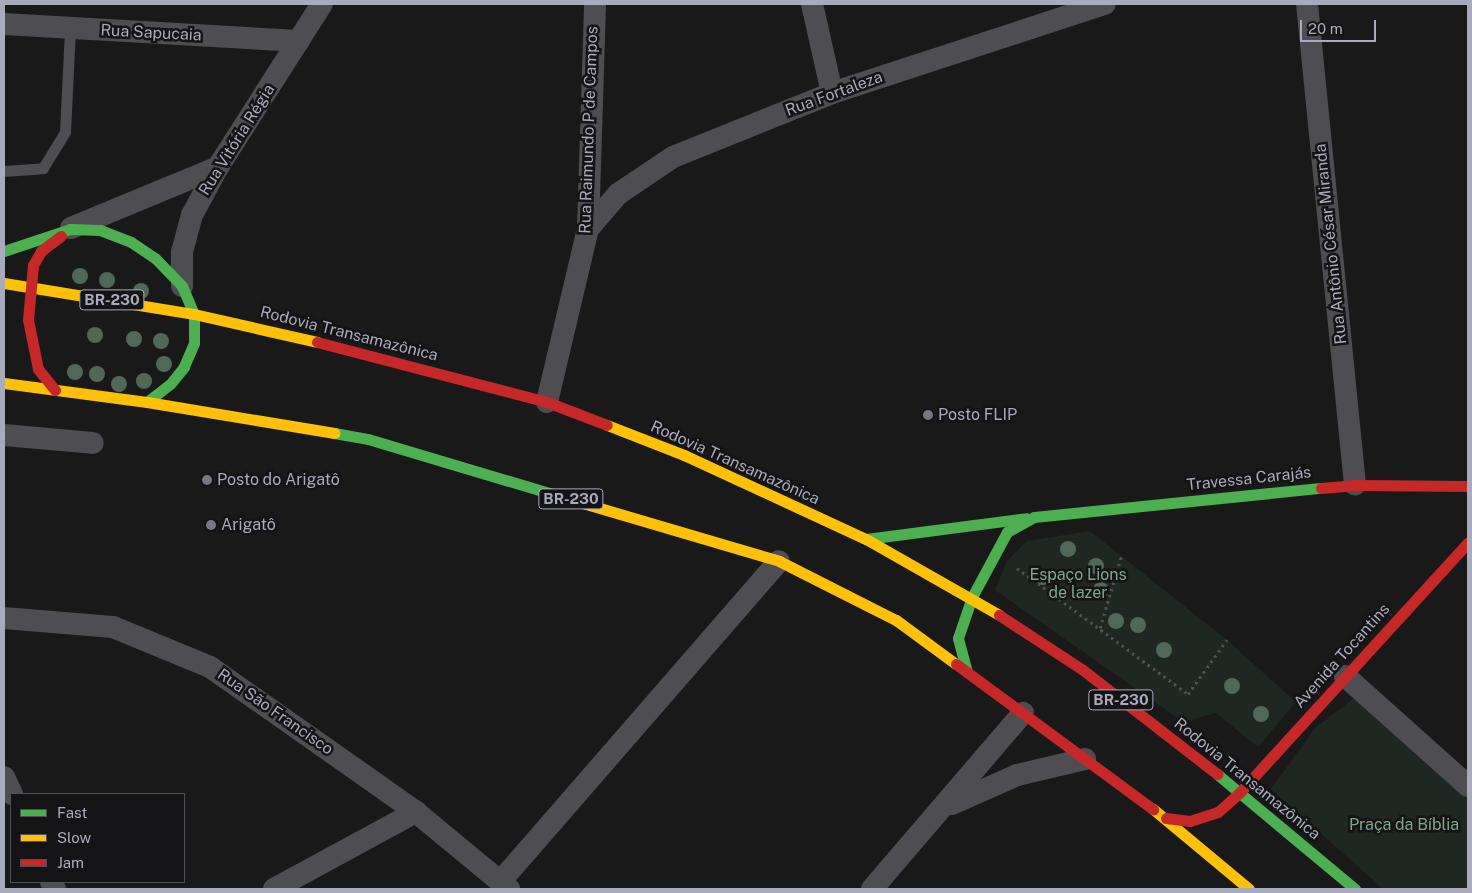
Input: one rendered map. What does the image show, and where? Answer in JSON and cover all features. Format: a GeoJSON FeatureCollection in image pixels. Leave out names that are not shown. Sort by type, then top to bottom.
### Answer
{"type":"FeatureCollection","features":[{"type":"Feature","properties":{"kind":"main road"},"geometry":{"type":"LineString","coordinates":[[55,390],[38,369],[28,320],[30,287],[33,265],[41,251],[70,229]]}},
{"type":"Feature","properties":{"kind":"main road"},"geometry":{"type":"LineString","coordinates":[[4,251],[70,229],[100,230],[131,242],[156,258],[182,286],[194,314],[194,343],[184,367],[170,384],[147,402]]}},
{"type":"Feature","properties":{"kind":"main road","name":"Rodovia Transamazônica"},"geometry":{"type":"LineString","coordinates":[[4,283],[194,314],[388,358],[547,402],[684,455],[866,539],[972,597],[1083,670],[1240,792],[1355,889]]}},
{"type":"Feature","properties":{"kind":"main road","name":"BR-230"},"geometry":{"type":"LineString","coordinates":[[4,383],[147,402],[368,439],[779,561],[896,620],[1166,818],[1249,889]]}},
{"type":"Feature","properties":{"kind":"main road","name":"Travessa Carajás"},"geometry":{"type":"LineString","coordinates":[[866,539],[1034,517],[1354,485],[1468,486]]}},
{"type":"Feature","properties":{"kind":"main road"},"geometry":{"type":"LineString","coordinates":[[967,672],[958,638],[972,597],[1007,532],[1034,517]]}},
{"type":"Feature","properties":{"kind":"main road","name":"Avenida Tocantins"},"geometry":{"type":"LineString","coordinates":[[1166,818],[1190,821],[1218,812],[1240,792],[1468,542]]}},
{"type":"Feature","properties":{"kind":"street","name":"Rua Vitória Régia"},"geometry":{"type":"LineString","coordinates":[[182,286],[182,252],[192,214],[218,167],[322,4]]}},
{"type":"Feature","properties":{"kind":"street","name":"Rua Raimundo P de Campos"},"geometry":{"type":"LineString","coordinates":[[547,402],[588,229],[595,4]]}},
{"type":"Feature","properties":{"kind":"street"},"geometry":{"type":"LineString","coordinates":[[812,4],[832,93]]}},
{"type":"Feature","properties":{"kind":"street","name":"Rua Antônio César Miranda"},"geometry":{"type":"LineString","coordinates":[[1307,4],[1354,485]]}},
{"type":"Feature","properties":{"kind":"street","name":"Rua Fortaleza"},"geometry":{"type":"LineString","coordinates":[[588,229],[618,194],[673,157],[832,93],[1099,5]]}},
{"type":"Feature","properties":{"kind":"street","name":"Rua Sapucaia"},"geometry":{"type":"LineString","coordinates":[[4,24],[299,41]]}},
{"type":"Feature","properties":{"kind":"street"},"geometry":{"type":"LineString","coordinates":[[70,229],[218,167]]}},
{"type":"Feature","properties":{"kind":"street"},"geometry":{"type":"LineString","coordinates":[[4,435],[93,443]]}},
{"type":"Feature","properties":{"kind":"street"},"geometry":{"type":"LineString","coordinates":[[505,885],[779,561]]}},
{"type":"Feature","properties":{"kind":"street","name":"Rua São Francisco"},"geometry":{"type":"LineString","coordinates":[[4,618],[113,627],[210,667],[416,812],[505,885]]}},
{"type":"Feature","properties":{"kind":"street"},"geometry":{"type":"LineString","coordinates":[[1345,676],[1468,786]]}},
{"type":"Feature","properties":{"kind":"street"},"geometry":{"type":"LineString","coordinates":[[872,889],[946,806],[1023,713]]}},
{"type":"Feature","properties":{"kind":"street"},"geometry":{"type":"LineString","coordinates":[[946,806],[1017,775],[1085,759]]}},
{"type":"Feature","properties":{"kind":"street"},"geometry":{"type":"LineString","coordinates":[[4,777],[12,793]]}},
{"type":"Feature","properties":{"kind":"street"},"geometry":{"type":"LineString","coordinates":[[274,889],[416,812]]}},
{"type":"Feature","properties":{"kind":"lane"},"geometry":{"type":"LineString","coordinates":[[4,171],[43,168],[65,132],[70,28]]}},
{"type":"Feature","properties":{"kind":"path"},"geometry":{"type":"LineString","coordinates":[[1100,628],[1122,554]]}},
{"type":"Feature","properties":{"kind":"path"},"geometry":{"type":"LineString","coordinates":[[1014,567],[1188,694],[1227,640]]}},
{"type":"Feature","properties":{"kind":"green space","name":"Espaço Lions de lazer"},"geometry":{"type":"Polygon","coordinates":[[[1090,531],[1227,640],[1296,702],[1258,747],[1216,713],[1183,722],[995,590],[1007,561],[1027,541],[1090,531]]]}},
{"type":"Feature","properties":{"kind":"green space","name":"Praça da Bíblia"},"geometry":{"type":"Polygon","coordinates":[[[1354,698],[1468,797],[1468,889],[1383,889],[1271,789],[1315,728],[1354,698]]]}},
{"type":"Feature","properties":{"kind":"traffic: fast"},"geometry":{"type":"LineString","coordinates":[[4,251],[70,229],[100,230],[131,242],[155,258],[182,286],[194,314],[194,343],[184,367],[170,384],[147,402]]}},
{"type":"Feature","properties":{"kind":"traffic: fast"},"geometry":{"type":"LineString","coordinates":[[334,433],[368,439],[569,499]]}},
{"type":"Feature","properties":{"kind":"traffic: fast"},"geometry":{"type":"LineString","coordinates":[[1034,517],[1321,488]]}},
{"type":"Feature","properties":{"kind":"traffic: fast"},"geometry":{"type":"LineString","coordinates":[[967,672],[958,638],[972,597],[1007,532],[1034,517]]}},
{"type":"Feature","properties":{"kind":"traffic: fast"},"geometry":{"type":"LineString","coordinates":[[866,539],[1027,518]]}},
{"type":"Feature","properties":{"kind":"traffic: fast"},"geometry":{"type":"LineString","coordinates":[[1217,774],[1355,889]]}},
{"type":"Feature","properties":{"kind":"traffic: slow"},"geometry":{"type":"LineString","coordinates":[[4,283],[194,314],[317,342]]}},
{"type":"Feature","properties":{"kind":"traffic: slow"},"geometry":{"type":"LineString","coordinates":[[4,383],[147,402],[334,433]]}},
{"type":"Feature","properties":{"kind":"traffic: slow"},"geometry":{"type":"LineString","coordinates":[[607,425],[684,455],[866,539],[999,615]]}},
{"type":"Feature","properties":{"kind":"traffic: slow"},"geometry":{"type":"LineString","coordinates":[[569,499],[779,561],[896,620],[956,664]]}},
{"type":"Feature","properties":{"kind":"traffic: slow"},"geometry":{"type":"LineString","coordinates":[[1153,809],[1249,889]]}},
{"type":"Feature","properties":{"kind":"traffic: jam"},"geometry":{"type":"LineString","coordinates":[[55,390],[38,369],[28,320],[33,265],[41,251],[61,236]]}},
{"type":"Feature","properties":{"kind":"traffic: jam"},"geometry":{"type":"LineString","coordinates":[[317,342],[547,402],[607,425]]}},
{"type":"Feature","properties":{"kind":"traffic: jam"},"geometry":{"type":"LineString","coordinates":[[1321,488],[1355,485],[1468,486]]}},
{"type":"Feature","properties":{"kind":"traffic: jam"},"geometry":{"type":"LineString","coordinates":[[1166,818],[1190,821],[1218,812],[1240,792],[1468,542]]}},
{"type":"Feature","properties":{"kind":"traffic: jam"},"geometry":{"type":"LineString","coordinates":[[999,615],[1083,670],[1217,774]]}},
{"type":"Feature","properties":{"kind":"traffic: jam"},"geometry":{"type":"LineString","coordinates":[[956,664],[1153,809]]}},
{"type":"Feature","properties":{"kind":"place","name":"Posto FLIP"},"geometry":{"type":"Point","coordinates":[928,415]}},
{"type":"Feature","properties":{"kind":"place","name":"Posto do Arigatô"},"geometry":{"type":"Point","coordinates":[207,480]}},
{"type":"Feature","properties":{"kind":"place","name":"Arigatô"},"geometry":{"type":"Point","coordinates":[211,525]}}]}
